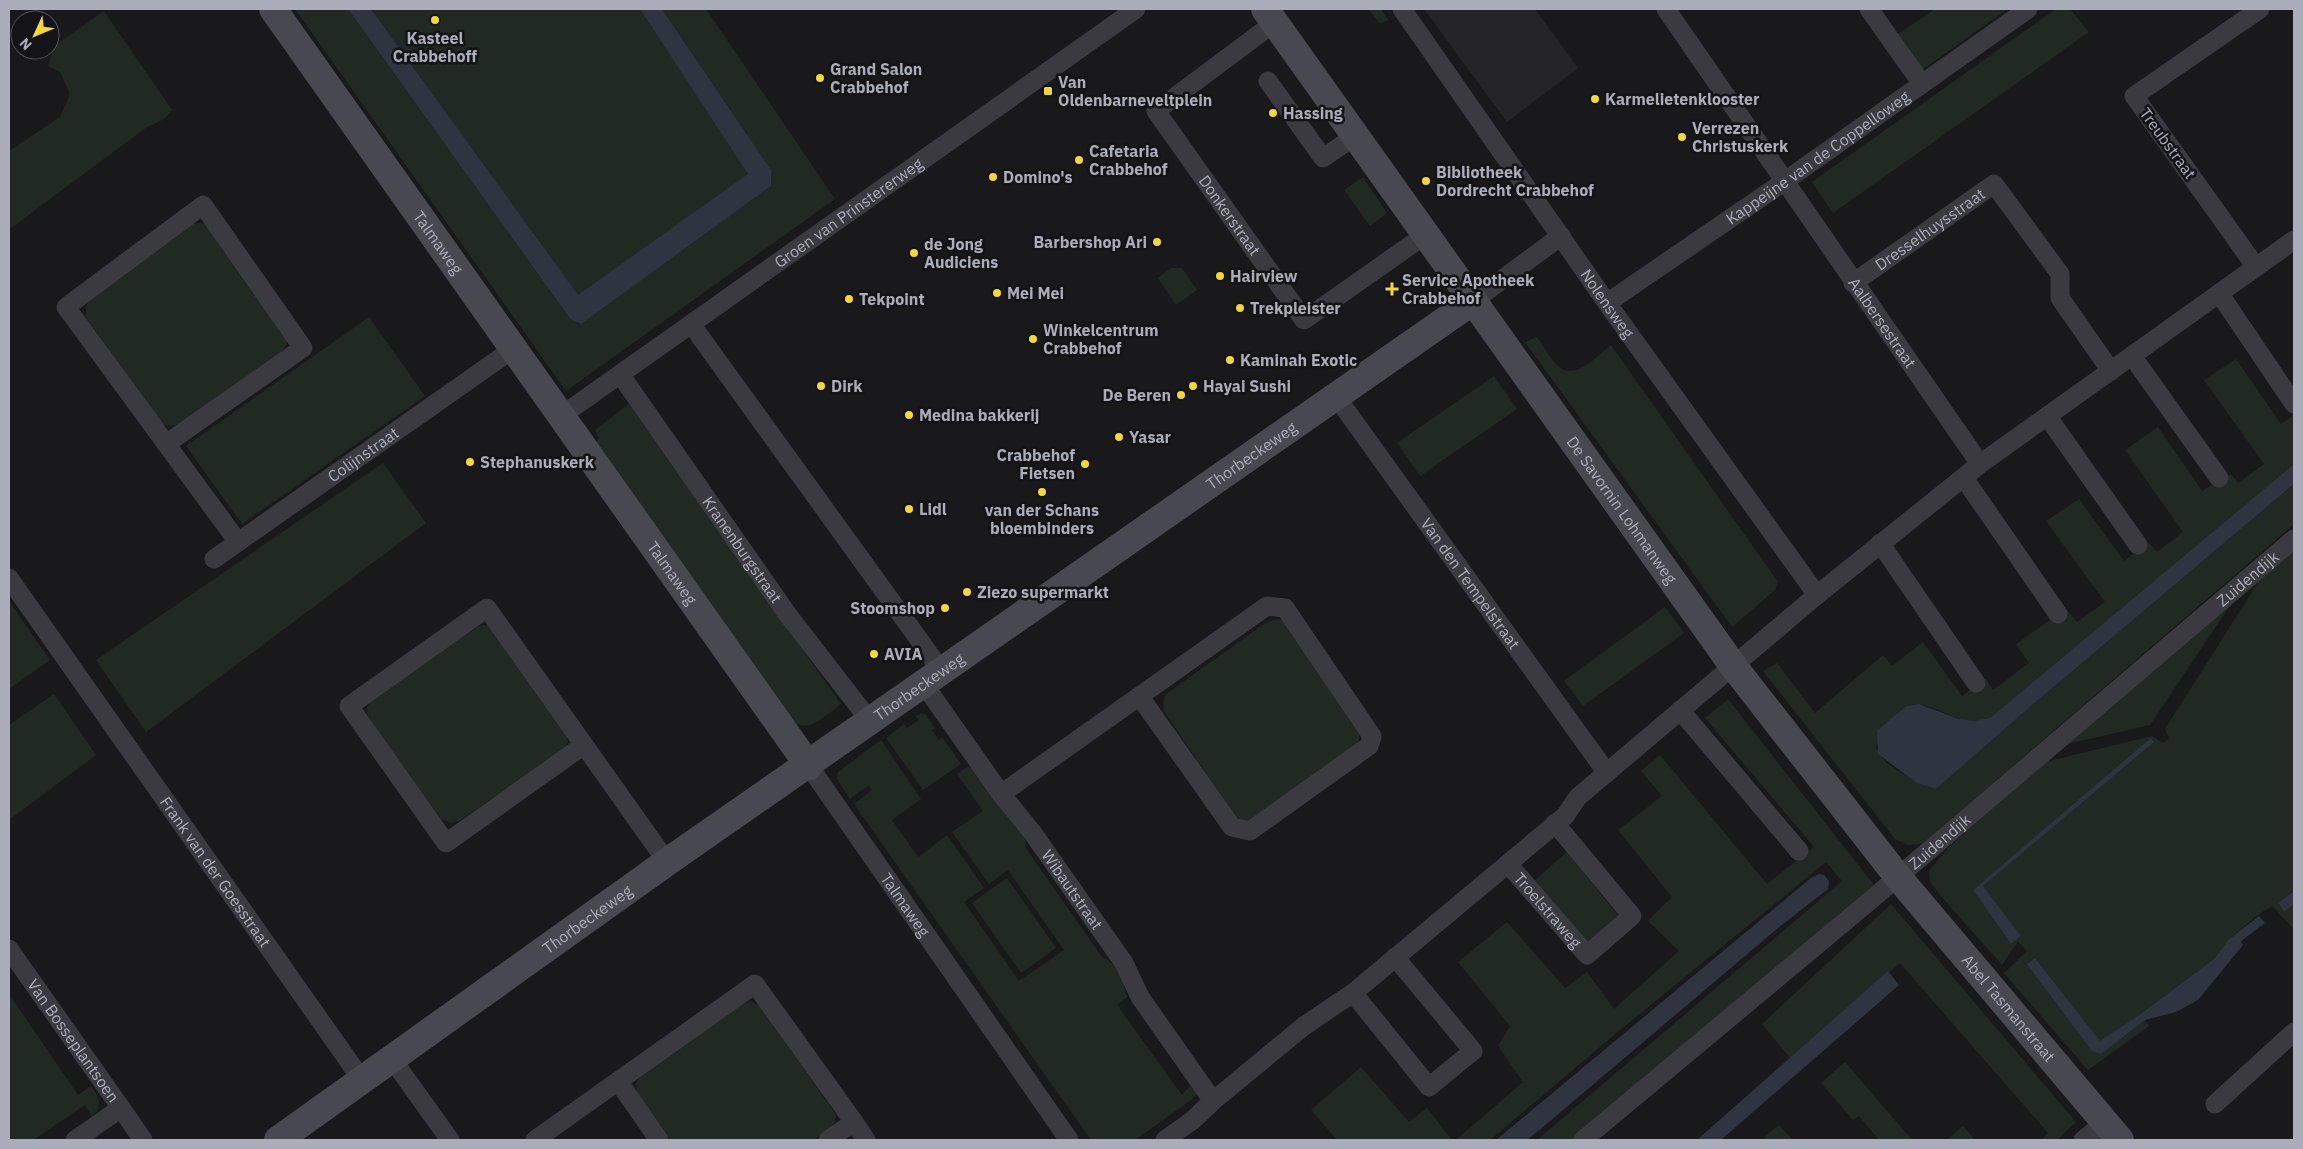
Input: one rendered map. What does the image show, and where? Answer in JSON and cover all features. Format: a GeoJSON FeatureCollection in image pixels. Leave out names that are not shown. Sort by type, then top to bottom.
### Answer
{"type":"FeatureCollection","features":[{"type":"Feature","properties":{"kind":"street","name":"Talmaweg"},"geometry":{"type":"LineString","coordinates":[[273,9],[809,766],[1070,1140]]}},
{"type":"Feature","properties":{"kind":"street","name":"Groen van Prinstererweg"},"geometry":{"type":"LineString","coordinates":[[560,416],[1136,9]]}},
{"type":"Feature","properties":{"kind":"street","name":"Nolensweg"},"geometry":{"type":"LineString","coordinates":[[1402,9],[1607,304],[1817,595]]}},
{"type":"Feature","properties":{"kind":"street","name":"Aalbersestraat"},"geometry":{"type":"LineString","coordinates":[[1666,9],[1786,181],[1853,283],[1980,464]]}},
{"type":"Feature","properties":{"kind":"street"},"geometry":{"type":"LineString","coordinates":[[1869,9],[1922,84]]}},
{"type":"Feature","properties":{"kind":"street","name":"Kappeijne van de Coppelloweg"},"geometry":{"type":"LineString","coordinates":[[1607,304],[1786,181],[2028,9]]}},
{"type":"Feature","properties":{"kind":"street","name":"Treubstraat"},"geometry":{"type":"LineString","coordinates":[[2256,266],[2134,96],[2260,9]]}},
{"type":"Feature","properties":{"kind":"street","name":"De Savornin Lohmanweg"},"geometry":{"type":"LineString","coordinates":[[1270,16],[1734,667],[1898,877]]}},
{"type":"Feature","properties":{"kind":"street","name":"Donkerstraat"},"geometry":{"type":"LineString","coordinates":[[1270,16],[1156,111],[1304,320],[1425,235]]}},
{"type":"Feature","properties":{"kind":"street"},"geometry":{"type":"LineString","coordinates":[[1268,81],[1323,158],[1354,136]]}},
{"type":"Feature","properties":{"kind":"street","name":"Dresselhuysstraat"},"geometry":{"type":"LineString","coordinates":[[1853,283],[1994,184],[2060,274],[2060,298],[2111,370]]}},
{"type":"Feature","properties":{"kind":"street"},"geometry":{"type":"LineString","coordinates":[[166,444],[304,348],[203,205],[66,307],[166,444],[238,542]]}},
{"type":"Feature","properties":{"kind":"street","name":"Thorbeckeweg"},"geometry":{"type":"LineString","coordinates":[[278,1140],[667,862],[809,766],[932,677],[1335,395],[1473,301],[1561,236]]}},
{"type":"Feature","properties":{"kind":"street","name":"Troelstraweg"},"geometry":{"type":"LineString","coordinates":[[1165,1140],[1193,1120],[1213,1101],[1304,1026],[1352,993],[1508,864],[1564,816],[1578,797],[1880,543],[1980,464],[2294,240]]}},
{"type":"Feature","properties":{"kind":"street"},"geometry":{"type":"LineString","coordinates":[[2219,293],[2294,404]]}},
{"type":"Feature","properties":{"kind":"street"},"geometry":{"type":"LineString","coordinates":[[691,324],[932,677]]}},
{"type":"Feature","properties":{"kind":"street","name":"Colijnstraat"},"geometry":{"type":"LineString","coordinates":[[214,559],[513,349]]}},
{"type":"Feature","properties":{"kind":"street"},"geometry":{"type":"LineString","coordinates":[[2132,356],[2219,478]]}},
{"type":"Feature","properties":{"kind":"street","name":"Kranenburgstraat"},"geometry":{"type":"LineString","coordinates":[[620,374],[788,615],[870,721]]}},
{"type":"Feature","properties":{"kind":"street","name":"Van den Tempelstraat"},"geometry":{"type":"LineString","coordinates":[[1335,395],[1607,773]]}},
{"type":"Feature","properties":{"kind":"street"},"geometry":{"type":"LineString","coordinates":[[2047,416],[2138,545]]}},
{"type":"Feature","properties":{"kind":"street"},"geometry":{"type":"LineString","coordinates":[[1964,478],[2058,614]]}},
{"type":"Feature","properties":{"kind":"street","name":"Zuidendijk"},"geometry":{"type":"LineString","coordinates":[[1583,1140],[1898,877],[2294,539]]}},
{"type":"Feature","properties":{"kind":"street"},"geometry":{"type":"LineString","coordinates":[[1880,543],[1976,683]]}},
{"type":"Feature","properties":{"kind":"street","name":"Frank van der Goesstraat"},"geometry":{"type":"LineString","coordinates":[[9,578],[362,1080]]}},
{"type":"Feature","properties":{"kind":"street"},"geometry":{"type":"LineString","coordinates":[[1001,794],[1266,606],[1284,608],[1372,736],[1370,746],[1250,831],[1232,827],[1140,697]]}},
{"type":"Feature","properties":{"kind":"street"},"geometry":{"type":"LineString","coordinates":[[584,745],[446,843],[349,706],[487,608],[667,862]]}},
{"type":"Feature","properties":{"kind":"street","name":"Wibautstraat"},"geometry":{"type":"LineString","coordinates":[[932,677],[1001,794],[1032,832],[1124,963],[1140,997],[1213,1101]]}},
{"type":"Feature","properties":{"kind":"street"},"geometry":{"type":"LineString","coordinates":[[1680,710],[1799,851]]}},
{"type":"Feature","properties":{"kind":"street","name":"Troelstraweg"},"geometry":{"type":"LineString","coordinates":[[1508,864],[1587,955],[1632,916],[1556,823]]}},
{"type":"Feature","properties":{"kind":"street","name":"Abel Tasmanstraat"},"geometry":{"type":"LineString","coordinates":[[1898,877],[2113,1131]]}},
{"type":"Feature","properties":{"kind":"street","name":"Van Bosseplantsoen"},"geometry":{"type":"LineString","coordinates":[[9,949],[144,1140]]}},
{"type":"Feature","properties":{"kind":"street"},"geometry":{"type":"LineString","coordinates":[[1352,993],[1429,1088],[1473,1051],[1395,957]]}},
{"type":"Feature","properties":{"kind":"street"},"geometry":{"type":"LineString","coordinates":[[535,1140],[755,984],[866,1140]]}},
{"type":"Feature","properties":{"kind":"street"},"geometry":{"type":"LineString","coordinates":[[2215,1104],[2294,1032]]}},
{"type":"Feature","properties":{"kind":"street"},"geometry":{"type":"LineString","coordinates":[[392,1060],[450,1140]]}},
{"type":"Feature","properties":{"kind":"street"},"geometry":{"type":"LineString","coordinates":[[618,1081],[659,1140]]}},
{"type":"Feature","properties":{"kind":"street","name":"Van Bosseplantsoen"},"geometry":{"type":"LineString","coordinates":[[75,1140],[121,1108]]}},
{"type":"Feature","properties":{"kind":"street"},"geometry":{"type":"LineString","coordinates":[[828,1140],[854,1122]]}},
{"type":"Feature","properties":{"kind":"street"},"geometry":{"type":"LineString","coordinates":[[2084,1140],[2113,1131]]}},
{"type":"Feature","properties":{"kind":"shaded area"},"geometry":{"type":"Polygon","coordinates":[[[295,9],[348,9],[571,320],[580,324],[771,186],[771,170],[662,9],[706,9],[835,199],[566,391],[295,9]]]}},
{"type":"Feature","properties":{"kind":"shaded area"},"geometry":{"type":"Polygon","coordinates":[[[348,9],[371,9],[578,295],[748,174],[640,9],[662,9],[771,170],[771,186],[581,324],[571,320],[348,9]]]}},
{"type":"Feature","properties":{"kind":"shaded area"},"geometry":{"type":"Polygon","coordinates":[[[371,9],[640,9],[749,174],[578,296],[371,9]]]}},
{"type":"Feature","properties":{"kind":"shaded area"},"geometry":{"type":"Polygon","coordinates":[[[1368,9],[1381,9],[1388,20],[1380,24],[1368,9]]]}},
{"type":"Feature","properties":{"kind":"shaded area"},"geometry":{"type":"Polygon","coordinates":[[[1424,9],[1535,9],[1578,68],[1507,122],[1424,9]]]}},
{"type":"Feature","properties":{"kind":"shaded area"},"geometry":{"type":"Polygon","coordinates":[[[1935,9],[2007,9],[1922,70],[1897,35],[1935,9]]]}},
{"type":"Feature","properties":{"kind":"shaded area"},"geometry":{"type":"Polygon","coordinates":[[[2056,9],[2070,9],[2089,32],[1833,213],[1812,182],[2056,9]]]}},
{"type":"Feature","properties":{"kind":"shaded area"},"geometry":{"type":"Polygon","coordinates":[[[104,11],[172,110],[164,119],[147,127],[11,228],[9,227],[9,151],[60,117],[70,94],[60,72],[48,66],[50,60],[60,60],[60,42],[104,11]]]}},
{"type":"Feature","properties":{"kind":"shaded area"},"geometry":{"type":"Polygon","coordinates":[[[1363,177],[1387,213],[1370,226],[1344,190],[1363,177]]]}},
{"type":"Feature","properties":{"kind":"shaded area"},"geometry":{"type":"Polygon","coordinates":[[[192,224],[208,225],[287,337],[287,345],[281,352],[178,425],[168,426],[161,423],[86,317],[86,307],[90,299],[192,224]]]}},
{"type":"Feature","properties":{"kind":"shaded area"},"geometry":{"type":"Polygon","coordinates":[[[1171,268],[1182,268],[1197,290],[1176,305],[1158,278],[1171,268]]]}},
{"type":"Feature","properties":{"kind":"shaded area"},"geometry":{"type":"Polygon","coordinates":[[[369,317],[425,396],[242,524],[186,446],[369,317]]]}},
{"type":"Feature","properties":{"kind":"shaded area"},"geometry":{"type":"Polygon","coordinates":[[[1537,337],[1558,366],[1572,371],[1586,365],[1611,345],[1778,582],[1775,590],[1732,627],[1525,342],[1537,337]]]}},
{"type":"Feature","properties":{"kind":"shaded area"},"geometry":{"type":"Polygon","coordinates":[[[2236,359],[2281,424],[2294,415],[2294,464],[1990,718],[1976,721],[1966,720],[1923,705],[1914,704],[1907,706],[1894,718],[1876,746],[1880,754],[1901,773],[1936,789],[2031,706],[2294,484],[2294,524],[1923,843],[1909,845],[1895,839],[1763,671],[1777,663],[1815,713],[1883,655],[1892,666],[1923,642],[1962,696],[1986,679],[1993,690],[2029,663],[2016,644],[2066,609],[2077,622],[2105,602],[2046,521],[2079,499],[2124,561],[2148,542],[2157,552],[2183,532],[2125,450],[2158,427],[2202,491],[2231,474],[2238,483],[2264,464],[2204,380],[2236,359]]]}},
{"type":"Feature","properties":{"kind":"shaded area"},"geometry":{"type":"Polygon","coordinates":[[[1494,376],[1517,409],[1420,476],[1397,443],[1494,376]]]}},
{"type":"Feature","properties":{"kind":"shaded area"},"geometry":{"type":"Polygon","coordinates":[[[629,404],[841,704],[818,721],[806,726],[794,722],[595,444],[599,438],[595,430],[629,404]]]}},
{"type":"Feature","properties":{"kind":"shaded area"},"geometry":{"type":"Polygon","coordinates":[[[383,463],[426,523],[146,732],[96,660],[383,463]]]}},
{"type":"Feature","properties":{"kind":"shaded area"},"geometry":{"type":"Polygon","coordinates":[[[2294,464],[2294,484],[2031,706],[1936,789],[1917,783],[1878,754],[1877,731],[1906,706],[1919,704],[1959,719],[1974,721],[1990,718],[2294,464]]]}},
{"type":"Feature","properties":{"kind":"shaded area"},"geometry":{"type":"Polygon","coordinates":[[[2294,548],[2294,891],[2278,903],[2284,912],[2294,904],[2294,929],[2272,906],[2259,914],[2228,940],[2215,958],[2100,1042],[2035,958],[2027,964],[2102,1053],[2145,1020],[2149,1026],[2088,1070],[2004,973],[2027,951],[2018,941],[2002,965],[1930,882],[1929,871],[1948,848],[2045,762],[2152,736],[2164,743],[2169,738],[2165,729],[2259,581],[2294,548]],[[2154,742],[1973,890],[2011,944],[2021,936],[1982,886],[2154,742]]]}},
{"type":"Feature","properties":{"kind":"shaded area"},"geometry":{"type":"Polygon","coordinates":[[[2237,595],[2150,725],[2067,744],[2237,595]]]}},
{"type":"Feature","properties":{"kind":"shaded area"},"geometry":{"type":"Polygon","coordinates":[[[9,601],[50,660],[9,689],[9,601]]]}},
{"type":"Feature","properties":{"kind":"shaded area"},"geometry":{"type":"Polygon","coordinates":[[[1665,607],[1684,633],[1583,706],[1564,681],[1665,607]]]}},
{"type":"Feature","properties":{"kind":"shaded area"},"geometry":{"type":"Polygon","coordinates":[[[1283,619],[1360,731],[1359,740],[1353,749],[1253,820],[1243,821],[1234,815],[1164,711],[1163,702],[1166,694],[1264,624],[1273,620],[1283,619]]]}},
{"type":"Feature","properties":{"kind":"shaded area"},"geometry":{"type":"Polygon","coordinates":[[[487,625],[494,631],[566,734],[568,741],[565,749],[459,821],[451,823],[441,819],[368,718],[367,707],[373,699],[479,626],[487,625]]]}},
{"type":"Feature","properties":{"kind":"shaded area"},"geometry":{"type":"Polygon","coordinates":[[[54,694],[96,755],[9,820],[9,725],[54,694]]]}},
{"type":"Feature","properties":{"kind":"shaded area"},"geometry":{"type":"Polygon","coordinates":[[[1728,699],[1874,885],[1573,1140],[1537,1140],[1842,881],[1826,862],[1620,1030],[1490,1140],[1456,1140],[1523,1082],[1498,1046],[1510,1026],[1458,962],[1507,922],[1565,988],[1587,972],[1614,1009],[1679,951],[1648,921],[1672,897],[1618,830],[1662,796],[1641,771],[1660,755],[1767,884],[1814,847],[1705,718],[1728,699]]]}},
{"type":"Feature","properties":{"kind":"shaded area"},"geometry":{"type":"Polygon","coordinates":[[[921,713],[926,715],[935,728],[932,730],[939,740],[942,737],[961,764],[923,790],[886,738],[904,724],[907,728],[919,720],[916,716],[921,713]]]}},
{"type":"Feature","properties":{"kind":"shaded area"},"geometry":{"type":"Polygon","coordinates":[[[2151,738],[2154,742],[1983,886],[2021,936],[2011,944],[1973,890],[2151,738]]]}},
{"type":"Feature","properties":{"kind":"shaded area"},"geometry":{"type":"Polygon","coordinates":[[[881,740],[921,799],[892,820],[918,857],[947,835],[984,888],[964,902],[1019,981],[1064,950],[1008,870],[989,884],[952,832],[983,811],[957,774],[967,767],[973,768],[1007,816],[1026,835],[1025,847],[1102,957],[1117,969],[1127,997],[1117,1005],[1182,1095],[1190,1086],[1197,1094],[1191,1100],[1135,1140],[1091,1140],[854,804],[872,790],[869,785],[850,799],[837,779],[838,772],[881,740]]]}},
{"type":"Feature","properties":{"kind":"shaded area"},"geometry":{"type":"Polygon","coordinates":[[[1567,852],[1619,917],[1586,943],[1534,881],[1567,852]]]}},
{"type":"Feature","properties":{"kind":"shaded area"},"geometry":{"type":"Polygon","coordinates":[[[1819,874],[1824,875],[1829,881],[1828,889],[1778,928],[1543,1127],[1527,1140],[1496,1140],[1811,878],[1819,874]]]}},
{"type":"Feature","properties":{"kind":"shaded area"},"geometry":{"type":"Polygon","coordinates":[[[1007,878],[1056,948],[1021,973],[972,903],[1007,878]]]}},
{"type":"Feature","properties":{"kind":"shaded area"},"geometry":{"type":"Polygon","coordinates":[[[2294,891],[2294,904],[2284,912],[2278,903],[2294,891]]]}},
{"type":"Feature","properties":{"kind":"shaded area"},"geometry":{"type":"Polygon","coordinates":[[[1891,904],[2076,1122],[2057,1140],[2041,1140],[2048,1133],[1900,963],[1790,1058],[1762,1024],[1891,904]]]}},
{"type":"Feature","properties":{"kind":"shaded area"},"geometry":{"type":"Polygon","coordinates":[[[2259,916],[2265,923],[2241,941],[2243,945],[2198,1000],[2176,1012],[2145,1020],[2101,1054],[2092,1051],[2027,964],[2035,958],[2100,1041],[2139,1015],[2215,958],[2228,940],[2259,916]]]}},
{"type":"Feature","properties":{"kind":"shaded area"},"geometry":{"type":"Polygon","coordinates":[[[1888,971],[1899,985],[1721,1140],[1697,1140],[1888,971]]]}},
{"type":"Feature","properties":{"kind":"shaded area"},"geometry":{"type":"Polygon","coordinates":[[[9,994],[78,1095],[91,1086],[99,1101],[98,1108],[92,1116],[85,1105],[33,1140],[9,1140],[9,994]]]}},
{"type":"Feature","properties":{"kind":"shaded area"},"geometry":{"type":"Polygon","coordinates":[[[750,1001],[760,1006],[836,1115],[834,1124],[815,1140],[670,1140],[637,1095],[636,1083],[642,1074],[739,1005],[750,1001]]]}},
{"type":"Feature","properties":{"kind":"shaded area"},"geometry":{"type":"Polygon","coordinates":[[[1845,1062],[1912,1140],[1879,1140],[1859,1116],[1853,1120],[1821,1083],[1845,1062]]]}},
{"type":"Feature","properties":{"kind":"shaded area"},"geometry":{"type":"Polygon","coordinates":[[[1361,1067],[1409,1122],[1427,1108],[1452,1140],[1337,1140],[1311,1110],[1361,1067]]]}},
{"type":"Feature","properties":{"kind":"shaded area"},"geometry":{"type":"Polygon","coordinates":[[[1779,1125],[1793,1140],[1767,1140],[1764,1137],[1779,1125]]]}},
{"type":"Feature","properties":{"kind":"shaded area"},"geometry":{"type":"Polygon","coordinates":[[[1963,1126],[1975,1140],[1947,1140],[1963,1126]]]}},
{"type":"Feature","properties":{"kind":"place","name":"Kasteel Crabbehoff"},"geometry":{"type":"Point","coordinates":[435,20]}},
{"type":"Feature","properties":{"kind":"place","name":"Grand Salon Crabbehof"},"geometry":{"type":"Point","coordinates":[820,78]}},
{"type":"Feature","properties":{"kind":"place","name":"Van Oldenbarneveltplein"},"geometry":{"type":"Point","coordinates":[1048,91]}},
{"type":"Feature","properties":{"kind":"place","name":"Karmelietenklooster"},"geometry":{"type":"Point","coordinates":[1595,99]}},
{"type":"Feature","properties":{"kind":"place","name":"Hassing"},"geometry":{"type":"Point","coordinates":[1273,113]}},
{"type":"Feature","properties":{"kind":"place","name":"Verrezen Christuskerk"},"geometry":{"type":"Point","coordinates":[1682,137]}},
{"type":"Feature","properties":{"kind":"place","name":"Cafetaria Crabbehof"},"geometry":{"type":"Point","coordinates":[1079,160]}},
{"type":"Feature","properties":{"kind":"place","name":"Domino's"},"geometry":{"type":"Point","coordinates":[993,177]}},
{"type":"Feature","properties":{"kind":"place","name":"Bibliotheek Dordrecht Crabbehof"},"geometry":{"type":"Point","coordinates":[1426,181]}},
{"type":"Feature","properties":{"kind":"place","name":"Barbershop Ari"},"geometry":{"type":"Point","coordinates":[1157,242]}},
{"type":"Feature","properties":{"kind":"place","name":"de Jong Audiciens"},"geometry":{"type":"Point","coordinates":[914,253]}},
{"type":"Feature","properties":{"kind":"place","name":"Hairview"},"geometry":{"type":"Point","coordinates":[1220,276]}},
{"type":"Feature","properties":{"kind":"place","name":"Service Apotheek Crabbehof"},"geometry":{"type":"Point","coordinates":[1392,289]}},
{"type":"Feature","properties":{"kind":"place","name":"Mei Mei"},"geometry":{"type":"Point","coordinates":[997,293]}},
{"type":"Feature","properties":{"kind":"place","name":"Tekpoint"},"geometry":{"type":"Point","coordinates":[849,299]}},
{"type":"Feature","properties":{"kind":"place","name":"Trekpleister"},"geometry":{"type":"Point","coordinates":[1240,308]}},
{"type":"Feature","properties":{"kind":"place","name":"Winkelcentrum Crabbehof"},"geometry":{"type":"Point","coordinates":[1033,339]}},
{"type":"Feature","properties":{"kind":"place","name":"Kaminah Exotic"},"geometry":{"type":"Point","coordinates":[1230,360]}},
{"type":"Feature","properties":{"kind":"place","name":"Dirk"},"geometry":{"type":"Point","coordinates":[821,386]}},
{"type":"Feature","properties":{"kind":"place","name":"Hayai Sushi"},"geometry":{"type":"Point","coordinates":[1193,386]}},
{"type":"Feature","properties":{"kind":"place","name":"De Beren"},"geometry":{"type":"Point","coordinates":[1181,395]}},
{"type":"Feature","properties":{"kind":"place","name":"Medina bakkerij"},"geometry":{"type":"Point","coordinates":[909,415]}},
{"type":"Feature","properties":{"kind":"place","name":"Yasar"},"geometry":{"type":"Point","coordinates":[1119,437]}},
{"type":"Feature","properties":{"kind":"place","name":"Stephanuskerk"},"geometry":{"type":"Point","coordinates":[470,462]}},
{"type":"Feature","properties":{"kind":"place","name":"Crabbehof Fietsen"},"geometry":{"type":"Point","coordinates":[1085,464]}},
{"type":"Feature","properties":{"kind":"place","name":"van der Schans bloembinders"},"geometry":{"type":"Point","coordinates":[1042,492]}},
{"type":"Feature","properties":{"kind":"place","name":"Lidl"},"geometry":{"type":"Point","coordinates":[909,509]}},
{"type":"Feature","properties":{"kind":"place","name":"Ziezo supermarkt"},"geometry":{"type":"Point","coordinates":[967,592]}},
{"type":"Feature","properties":{"kind":"place","name":"Stoomshop"},"geometry":{"type":"Point","coordinates":[945,608]}},
{"type":"Feature","properties":{"kind":"place","name":"AVIA"},"geometry":{"type":"Point","coordinates":[874,654]}}]}
